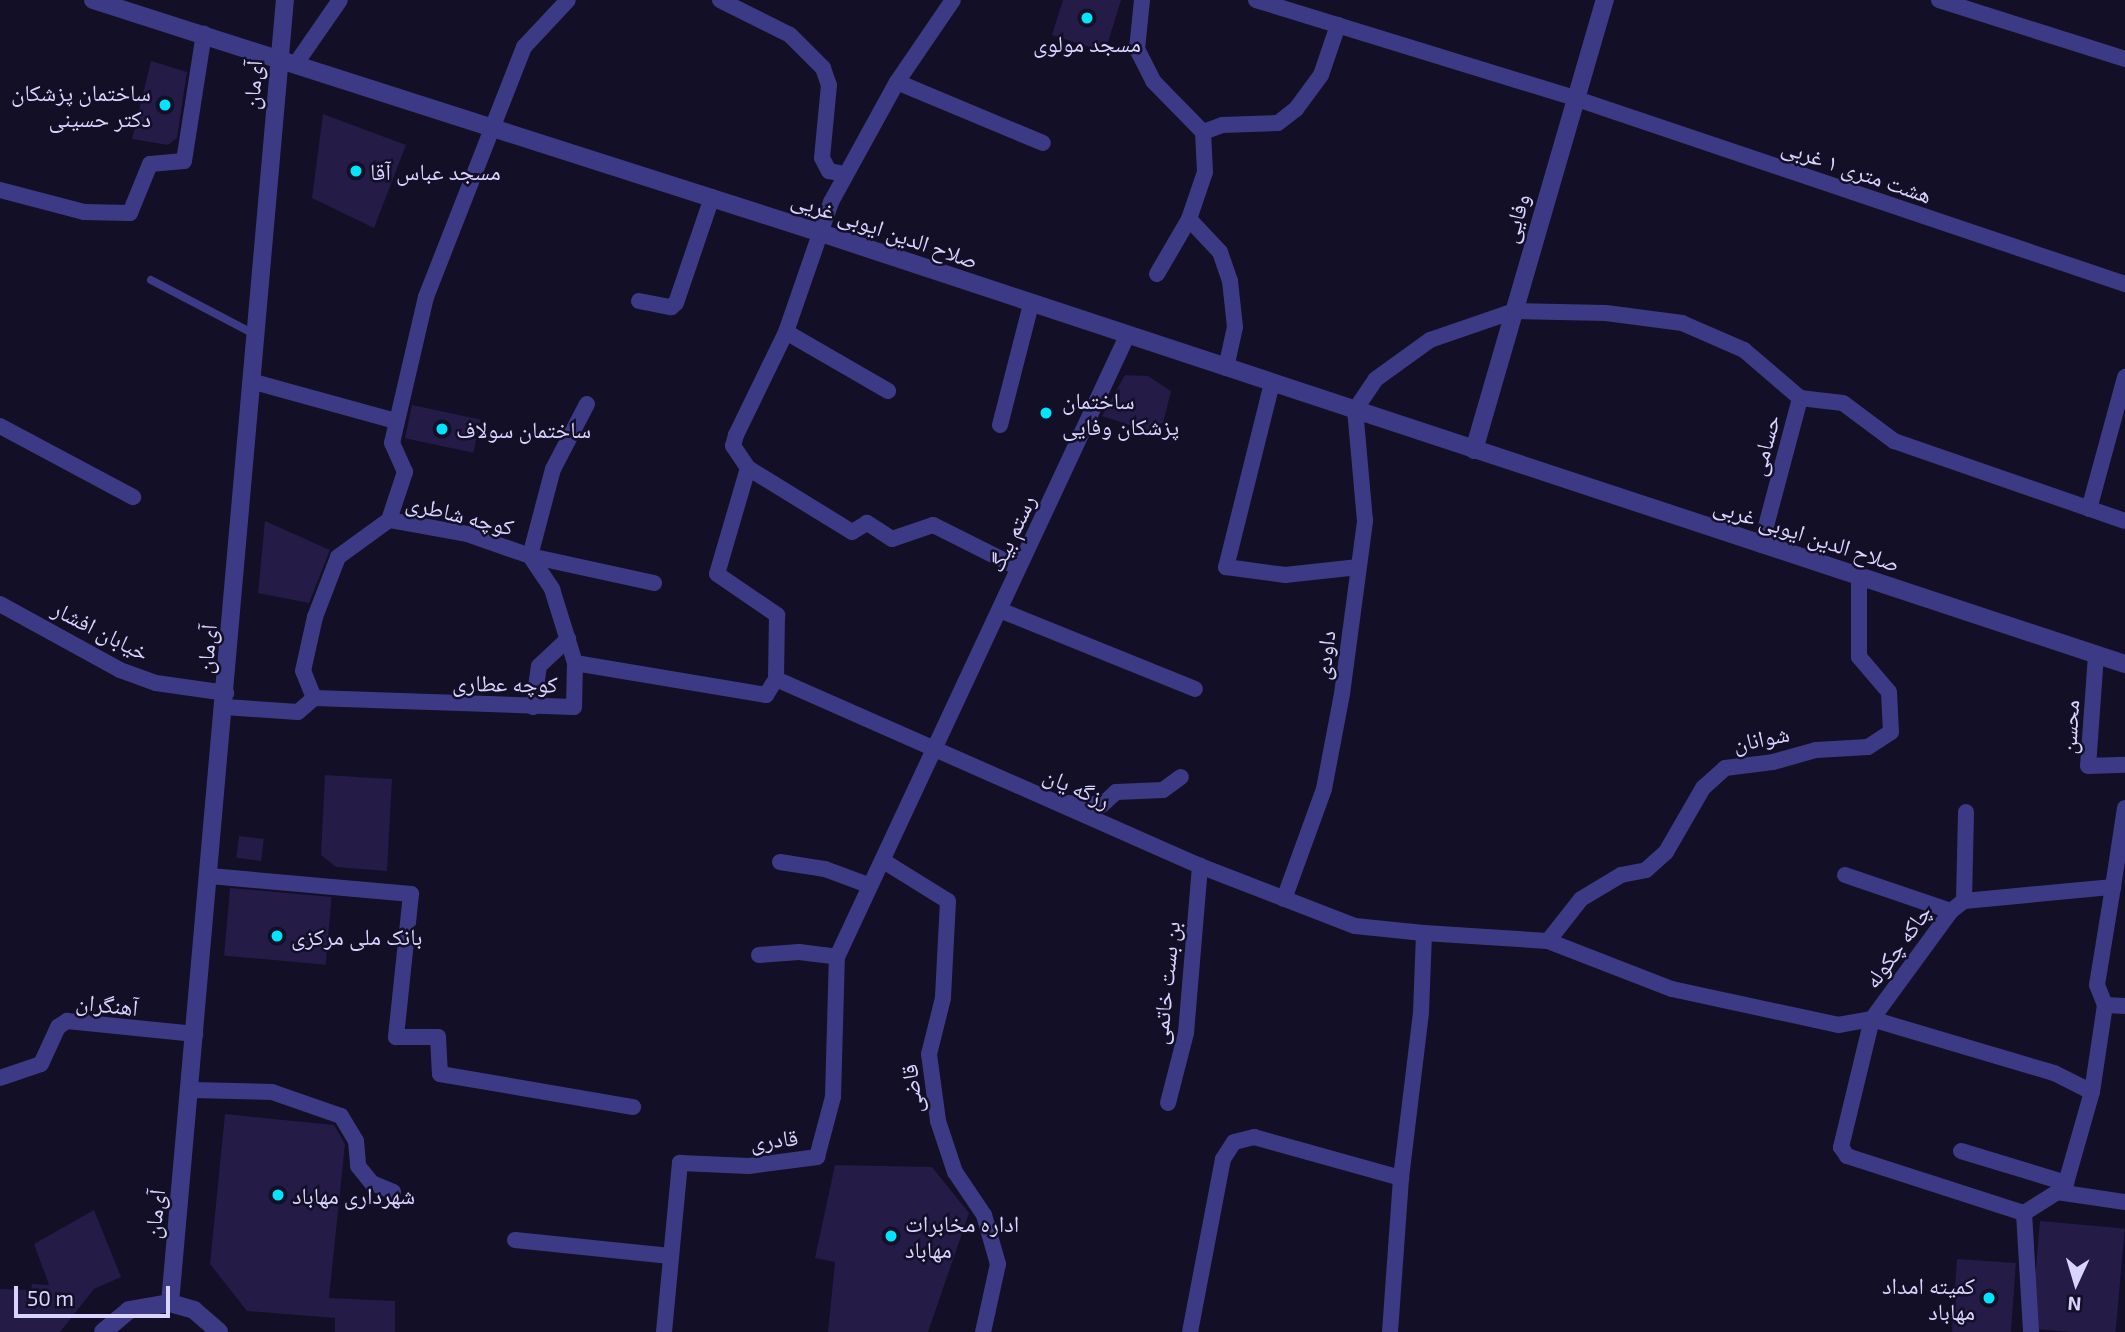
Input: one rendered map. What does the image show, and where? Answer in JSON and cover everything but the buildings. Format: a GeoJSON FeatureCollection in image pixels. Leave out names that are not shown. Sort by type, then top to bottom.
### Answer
{"type":"FeatureCollection","features":[{"type":"Feature","properties":{"kind":"street","name":"صلاح الدین ایوبی غریی"},"geometry":{"type":"LineString","coordinates":[[93,0],[279,56],[712,197],[1474,450]]}},
{"type":"Feature","properties":{"kind":"street","name":"آی‌مان"},"geometry":{"type":"LineString","coordinates":[[170,1303],[226,700],[285,0]]}},
{"type":"Feature","properties":{"kind":"street"},"geometry":{"type":"LineString","coordinates":[[297,62],[340,0]]}},
{"type":"Feature","properties":{"kind":"street"},"geometry":{"type":"LineString","coordinates":[[389,520],[405,472],[392,443],[426,297],[524,47],[568,0]]}},
{"type":"Feature","properties":{"kind":"street"},"geometry":{"type":"LineString","coordinates":[[720,0],[790,34],[823,68],[830,85],[822,158],[829,170],[844,174]]}},
{"type":"Feature","properties":{"kind":"street"},"geometry":{"type":"LineString","coordinates":[[953,0],[897,82],[844,174],[786,332],[733,446],[748,468],[852,532],[867,523],[892,539],[933,525],[1017,567]]}},
{"type":"Feature","properties":{"kind":"street"},"geometry":{"type":"LineString","coordinates":[[1142,0],[1137,49],[1153,81],[1203,132],[1205,172],[1189,219],[1157,274]]}},
{"type":"Feature","properties":{"kind":"street","name":"هشت متری ۱ غربی"},"geometry":{"type":"LineString","coordinates":[[1256,0],[1574,98],[2125,284]]}},
{"type":"Feature","properties":{"kind":"street","name":"وفایی"},"geometry":{"type":"LineString","coordinates":[[1474,450],[1574,98],[1605,0]]}},
{"type":"Feature","properties":{"kind":"street"},"geometry":{"type":"LineString","coordinates":[[1939,0],[2125,60]]}},
{"type":"Feature","properties":{"kind":"street"},"geometry":{"type":"LineString","coordinates":[[1203,132],[1222,125],[1278,123],[1296,108],[1321,75],[1338,25]]}},
{"type":"Feature","properties":{"kind":"street"},"geometry":{"type":"LineString","coordinates":[[0,190],[84,212],[130,214],[150,164],[184,160],[204,34]]}},
{"type":"Feature","properties":{"kind":"street"},"geometry":{"type":"LineString","coordinates":[[897,82],[1043,143]]}},
{"type":"Feature","properties":{"kind":"street"},"geometry":{"type":"LineString","coordinates":[[639,301],[671,307],[676,303],[712,197]]}},
{"type":"Feature","properties":{"kind":"street"},"geometry":{"type":"LineString","coordinates":[[1189,219],[1220,252],[1230,281],[1235,327],[1226,368]]}},
{"type":"Feature","properties":{"kind":"street"},"geometry":{"type":"LineString","coordinates":[[1000,425],[1031,304]]}},
{"type":"Feature","properties":{"kind":"street"},"geometry":{"type":"LineString","coordinates":[[1354,410],[1376,379],[1430,340],[1514,311],[1606,313],[1682,323],[1744,350],[1800,398],[1843,403],[1894,440],[2125,522]]}},
{"type":"Feature","properties":{"kind":"street"},"geometry":{"type":"LineString","coordinates":[[786,332],[888,391]]}},
{"type":"Feature","properties":{"kind":"street","name":"رستم بیگ"},"geometry":{"type":"LineString","coordinates":[[885,862],[1002,611],[1017,567],[1128,336]]}},
{"type":"Feature","properties":{"kind":"street"},"geometry":{"type":"LineString","coordinates":[[2089,509],[2125,377]]}},
{"type":"Feature","properties":{"kind":"street"},"geometry":{"type":"LineString","coordinates":[[254,382],[396,421]]}},
{"type":"Feature","properties":{"kind":"street"},"geometry":{"type":"LineString","coordinates":[[1272,383],[1226,567],[1285,575],[1359,567]]}},
{"type":"Feature","properties":{"kind":"street","name":"حسامی"},"geometry":{"type":"LineString","coordinates":[[1761,545],[1800,398]]}},
{"type":"Feature","properties":{"kind":"street"},"geometry":{"type":"LineString","coordinates":[[587,404],[553,469],[530,556],[654,583]]}},
{"type":"Feature","properties":{"kind":"street","name":"داودی"},"geometry":{"type":"LineString","coordinates":[[1284,898],[1324,789],[1342,694],[1365,522],[1354,410]]}},
{"type":"Feature","properties":{"kind":"street"},"geometry":{"type":"LineString","coordinates":[[0,426],[133,497]]}},
{"type":"Feature","properties":{"kind":"street","name":"صلاح الدین ایوبی غربی"},"geometry":{"type":"LineString","coordinates":[[1474,450],[2125,664]]}},
{"type":"Feature","properties":{"kind":"street"},"geometry":{"type":"LineString","coordinates":[[748,468],[717,574],[777,615],[776,679]]}},
{"type":"Feature","properties":{"kind":"street","name":"کوچه شاطری"},"geometry":{"type":"LineString","coordinates":[[314,698],[303,671],[315,617],[338,558],[389,520],[467,534],[530,556],[552,589],[575,663]]}},
{"type":"Feature","properties":{"kind":"street","name":"شوانان"},"geometry":{"type":"LineString","coordinates":[[1548,941],[1581,900],[1621,875],[1646,870],[1666,852],[1703,788],[1725,768],[1773,762],[1816,750],[1868,747],[1891,732],[1889,692],[1859,657],[1858,577]]}},
{"type":"Feature","properties":{"kind":"street","name":"خیابان افشار"},"geometry":{"type":"LineString","coordinates":[[0,604],[120,670],[156,683],[226,700]]}},
{"type":"Feature","properties":{"kind":"street"},"geometry":{"type":"LineString","coordinates":[[1002,611],[1195,689]]}},
{"type":"Feature","properties":{"kind":"street"},"geometry":{"type":"LineString","coordinates":[[533,707],[539,666],[568,639]]}},
{"type":"Feature","properties":{"kind":"street","name":"محسن"},"geometry":{"type":"LineString","coordinates":[[2096,655],[2088,766],[2125,765]]}},
{"type":"Feature","properties":{"kind":"street","name":"کوچه عطاری"},"geometry":{"type":"LineString","coordinates":[[226,700],[298,712],[314,698],[574,707],[575,663],[766,695],[776,679]]}},
{"type":"Feature","properties":{"kind":"street","name":"رزگه یان"},"geometry":{"type":"LineString","coordinates":[[776,679],[1200,866],[1355,926],[1548,941],[1672,989],[1838,1025],[1872,1019]]}},
{"type":"Feature","properties":{"kind":"street"},"geometry":{"type":"LineString","coordinates":[[1056,803],[1102,805],[1116,792],[1163,790],[1181,777]]}},
{"type":"Feature","properties":{"kind":"street"},"geometry":{"type":"LineString","coordinates":[[2024,1213],[2062,1187],[2092,1092],[2105,1005],[2096,985],[2125,808]]}},
{"type":"Feature","properties":{"kind":"street"},"geometry":{"type":"LineString","coordinates":[[1845,876],[1957,906],[1966,812]]}},
{"type":"Feature","properties":{"kind":"street"},"geometry":{"type":"LineString","coordinates":[[780,862],[825,869],[868,885]]}},
{"type":"Feature","properties":{"kind":"street","name":"قادری"},"geometry":{"type":"LineString","coordinates":[[664,1332],[680,1163],[749,1166],[817,1157],[833,1097],[837,957],[868,885],[885,862]]}},
{"type":"Feature","properties":{"kind":"street","name":"قاضی"},"geometry":{"type":"LineString","coordinates":[[885,862],[948,901],[943,998],[929,1054],[938,1121],[955,1172],[985,1215],[998,1264],[983,1332]]}},
{"type":"Feature","properties":{"kind":"street","name":"بن بست خاتمی"},"geometry":{"type":"LineString","coordinates":[[1168,1103],[1186,1033],[1200,866]]}},
{"type":"Feature","properties":{"kind":"street"},"geometry":{"type":"LineString","coordinates":[[210,876],[411,894],[397,1037],[438,1037],[440,1074],[634,1107]]}},
{"type":"Feature","properties":{"kind":"street","name":"چاکه چکوله"},"geometry":{"type":"LineString","coordinates":[[2092,1092],[2054,1073],[1872,1019],[1957,906],[2113,887]]}},
{"type":"Feature","properties":{"kind":"street"},"geometry":{"type":"LineString","coordinates":[[1390,1332],[1401,1178],[1421,1012],[1424,933]]}},
{"type":"Feature","properties":{"kind":"street"},"geometry":{"type":"LineString","coordinates":[[759,955],[799,952],[837,957]]}},
{"type":"Feature","properties":{"kind":"street"},"geometry":{"type":"LineString","coordinates":[[2105,1005],[2125,1006]]}},
{"type":"Feature","properties":{"kind":"street"},"geometry":{"type":"LineString","coordinates":[[1872,1019],[1842,1131],[1841,1147],[1847,1156],[2024,1213]]}},
{"type":"Feature","properties":{"kind":"street","name":"آهنگران"},"geometry":{"type":"LineString","coordinates":[[0,1077],[41,1063],[58,1027],[67,1021],[195,1034]]}},
{"type":"Feature","properties":{"kind":"street"},"geometry":{"type":"LineString","coordinates":[[191,1090],[272,1092],[341,1116],[356,1140],[358,1166],[372,1183],[393,1192]]}},
{"type":"Feature","properties":{"kind":"street"},"geometry":{"type":"LineString","coordinates":[[1190,1332],[1223,1159],[1234,1142],[1254,1137],[1401,1178]]}},
{"type":"Feature","properties":{"kind":"street"},"geometry":{"type":"LineString","coordinates":[[1961,1151],[2062,1187],[2125,1202]]}},
{"type":"Feature","properties":{"kind":"street"},"geometry":{"type":"LineString","coordinates":[[2024,1213],[2031,1332]]}},
{"type":"Feature","properties":{"kind":"street"},"geometry":{"type":"LineString","coordinates":[[515,1240],[670,1256]]}},
{"type":"Feature","properties":{"kind":"street"},"geometry":{"type":"LineString","coordinates":[[103,1332],[129,1310],[170,1303],[194,1310],[219,1332]]}},
{"type":"Feature","properties":{"kind":"lane"},"geometry":{"type":"LineString","coordinates":[[151,280],[258,337]]}},
{"type":"Feature","properties":{"kind":"place","name":"مسجد مولوی"},"geometry":{"type":"Point","coordinates":[1087,18]}},
{"type":"Feature","properties":{"kind":"place","name":"ساختمان پزشکان دکتر حسینی"},"geometry":{"type":"Point","coordinates":[165,105]}},
{"type":"Feature","properties":{"kind":"place","name":"مسجد عباس آقا"},"geometry":{"type":"Point","coordinates":[356,171]}},
{"type":"Feature","properties":{"kind":"place","name":"ساختمان پزشکان وفایی"},"geometry":{"type":"Point","coordinates":[1046,413]}},
{"type":"Feature","properties":{"kind":"place","name":"ساختمان سولاف"},"geometry":{"type":"Point","coordinates":[442,429]}},
{"type":"Feature","properties":{"kind":"place","name":"بانک ملی مرکزی"},"geometry":{"type":"Point","coordinates":[277,936]}},
{"type":"Feature","properties":{"kind":"place","name":"شهرداری مهاباد"},"geometry":{"type":"Point","coordinates":[278,1195]}},
{"type":"Feature","properties":{"kind":"place","name":"اداره مخابرات مهاباد"},"geometry":{"type":"Point","coordinates":[891,1236]}},
{"type":"Feature","properties":{"kind":"place","name":"کمیته امداد مهاباد"},"geometry":{"type":"Point","coordinates":[1989,1298]}}]}
